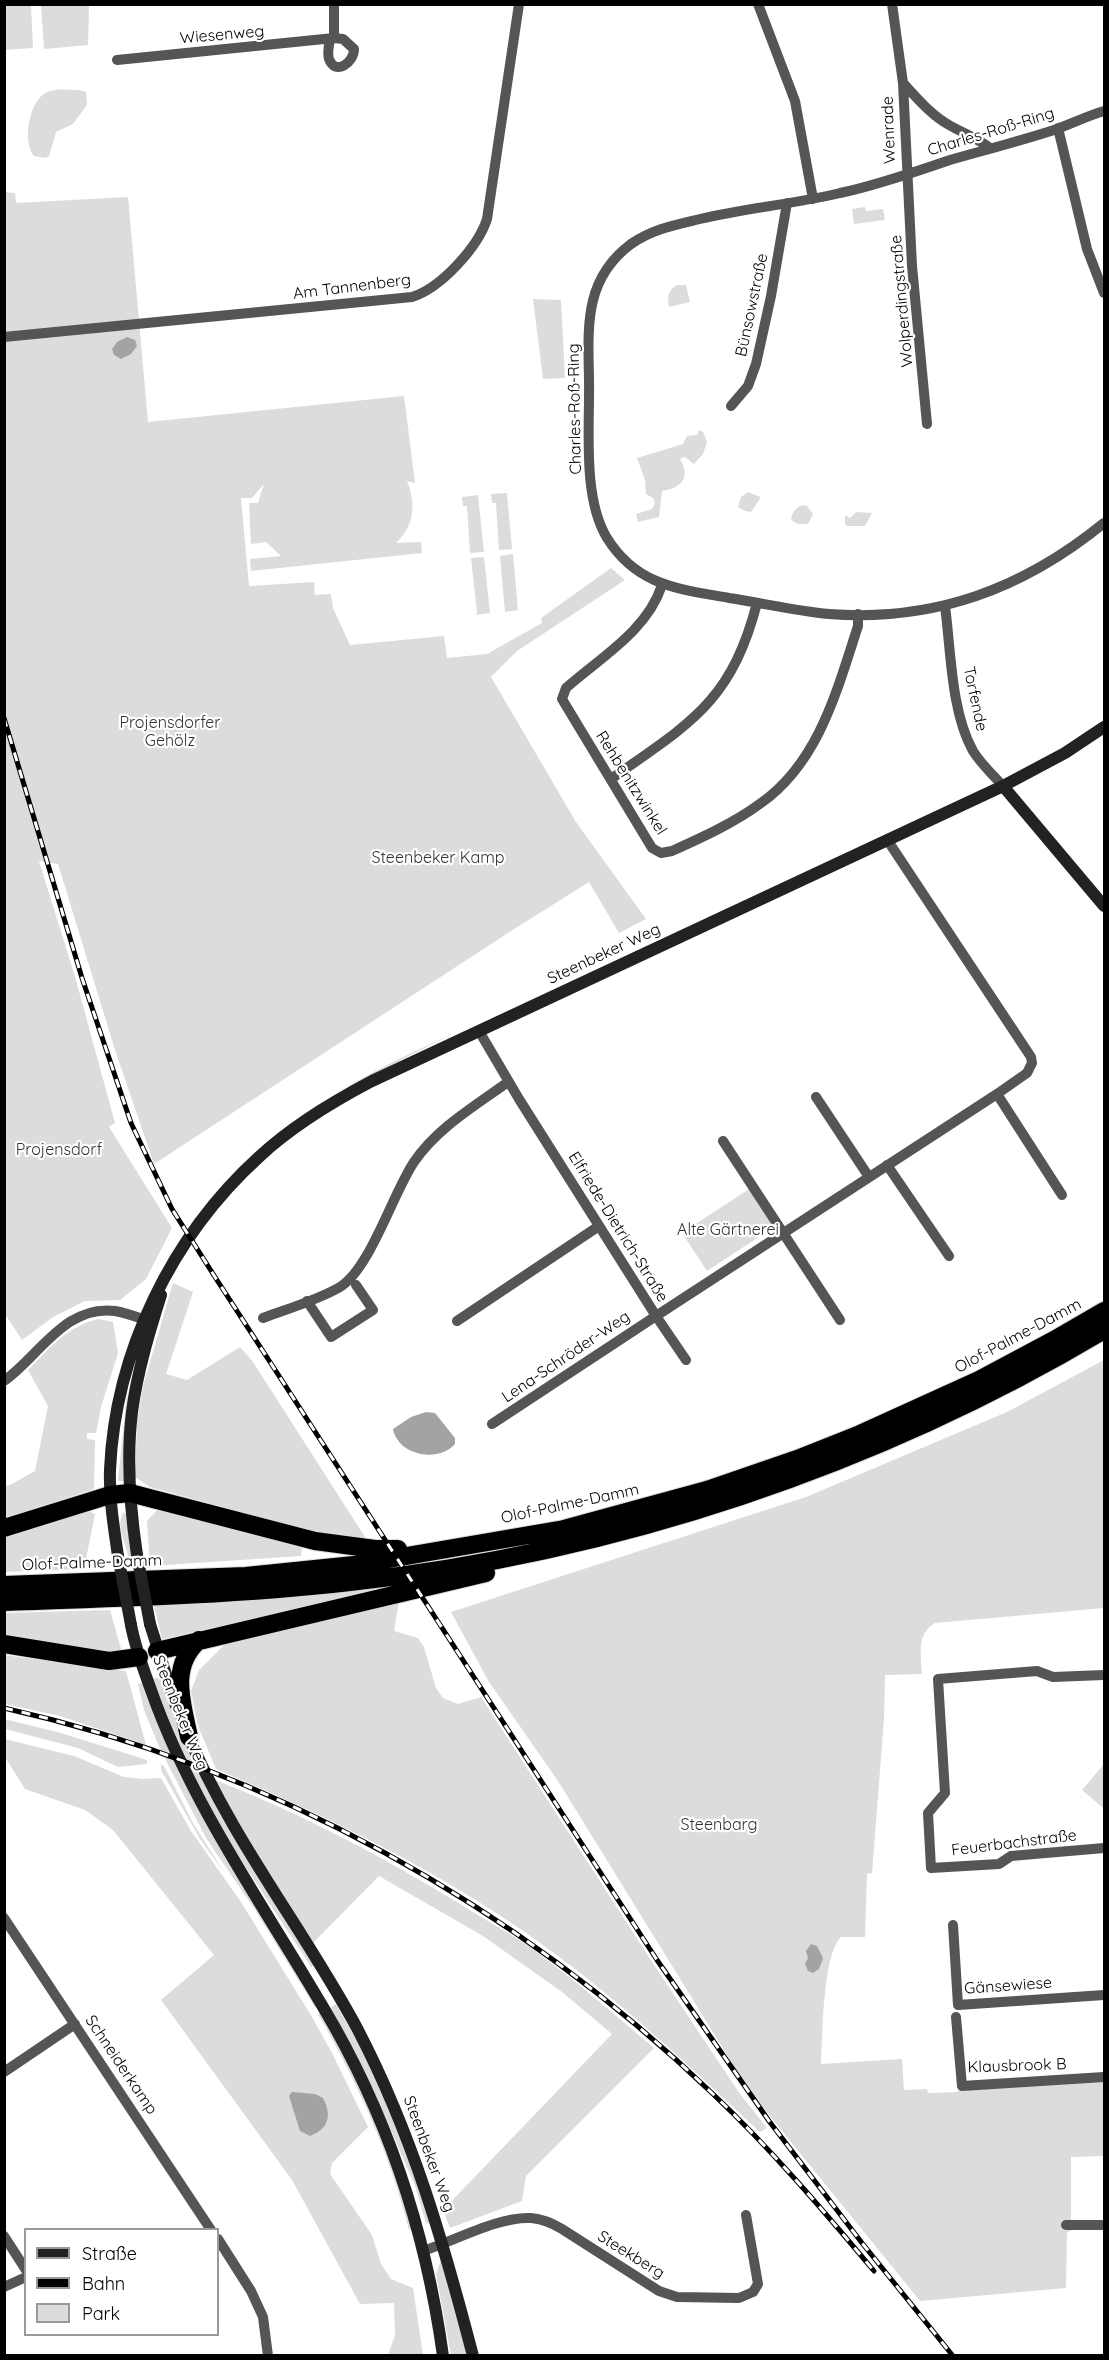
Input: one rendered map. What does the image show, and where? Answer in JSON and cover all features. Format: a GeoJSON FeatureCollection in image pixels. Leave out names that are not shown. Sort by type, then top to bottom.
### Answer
{"type":"FeatureCollection","features":[{"type":"Feature","properties":{"kind":"highway","name":"Olof-Palme-Damm"},"geometry":{"type":"LineString","coordinates":[[4,1586],[246,1576],[354,1566],[564,1529],[707,1490],[797,1459],[941,1398],[1054,1340],[1104,1311]]}},
{"type":"Feature","properties":{"kind":"highway"},"geometry":{"type":"LineString","coordinates":[[4,1602],[256,1592],[422,1573],[534,1552],[629,1530],[716,1504],[851,1456],[949,1414],[1062,1355],[1104,1330]]}},
{"type":"Feature","properties":{"kind":"highway"},"geometry":{"type":"LineString","coordinates":[[4,1528],[110,1495],[130,1493],[315,1541],[375,1549],[447,1549]]}},
{"type":"Feature","properties":{"kind":"highway"},"geometry":{"type":"LineString","coordinates":[[157,1651],[492,1571],[534,1552]]}},
{"type":"Feature","properties":{"kind":"highway"},"geometry":{"type":"LineString","coordinates":[[189,1737],[179,1692],[179,1676],[185,1656],[199,1640]]}},
{"type":"Feature","properties":{"kind":"highway"},"geometry":{"type":"LineString","coordinates":[[4,1644],[109,1661],[140,1657]]}},
{"type":"Feature","properties":{"kind":"main road","name":"Steenbeker Weg"},"geometry":{"type":"LineString","coordinates":[[473,2355],[418,2164],[390,2095],[357,2029],[232,1821],[189,1737],[157,1651],[137,1555],[130,1493],[129,1453],[132,1410],[150,1303],[196,1228],[217,1200],[258,1158],[294,1128],[372,1081],[1003,786],[1065,753],[1104,727]]}},
{"type":"Feature","properties":{"kind":"main road"},"geometry":{"type":"LineString","coordinates":[[1003,786],[1104,906]]}},
{"type":"Feature","properties":{"kind":"main road","name":"Steenbeker Weg"},"geometry":{"type":"LineString","coordinates":[[148,1321],[132,1354],[115,1424],[110,1495],[118,1556],[131,1625],[140,1657],[169,1737],[199,1799],[334,2026],[377,2112],[399,2168],[423,2251],[443,2355]]}},
{"type":"Feature","properties":{"kind":"main road"},"geometry":{"type":"LineString","coordinates":[[140,1657],[157,1651]]}},
{"type":"Feature","properties":{"kind":"main road"},"geometry":{"type":"LineString","coordinates":[[310,1985],[326,1976]]}},
{"type":"Feature","properties":{"kind":"street","name":"Wiesenweg"},"geometry":{"type":"LineString","coordinates":[[117,60],[332,39],[334,4]]}},
{"type":"Feature","properties":{"kind":"street","name":"Am Tannenberg"},"geometry":{"type":"LineString","coordinates":[[4,337],[412,297],[428,290],[461,260],[488,219],[519,4]]}},
{"type":"Feature","properties":{"kind":"street"},"geometry":{"type":"LineString","coordinates":[[758,4],[795,101],[813,199]]}},
{"type":"Feature","properties":{"kind":"street","name":"Wenrade"},"geometry":{"type":"LineString","coordinates":[[892,4],[903,83],[906,175]]}},
{"type":"Feature","properties":{"kind":"street","name":"Wenrade"},"geometry":{"type":"LineString","coordinates":[[903,83],[928,110],[947,124],[977,138],[990,148]]}},
{"type":"Feature","properties":{"kind":"street","name":"Charles-Roß-Ring"},"geometry":{"type":"LineString","coordinates":[[1104,111],[1058,129],[864,188],[813,199],[744,209],[678,224],[644,235],[612,261],[603,274],[590,308],[590,468],[591,494],[596,515],[617,552],[643,575],[662,585],[829,614],[894,613],[945,606],[985,593],[1033,573],[1064,554],[1104,523]]}},
{"type":"Feature","properties":{"kind":"street"},"geometry":{"type":"LineString","coordinates":[[1058,129],[1087,249],[1104,293]]}},
{"type":"Feature","properties":{"kind":"street","name":"Wolperdingstraße"},"geometry":{"type":"LineString","coordinates":[[906,175],[927,424]]}},
{"type":"Feature","properties":{"kind":"street","name":"Bünsowstraße"},"geometry":{"type":"LineString","coordinates":[[731,406],[748,386],[756,364],[771,296],[787,203]]}},
{"type":"Feature","properties":{"kind":"street","name":"Rehbenitzwinkel"},"geometry":{"type":"LineString","coordinates":[[662,585],[656,602],[642,622],[566,688],[563,695],[563,703],[652,848],[662,853],[672,851],[720,829],[761,804],[795,770],[820,731],[844,670],[858,626],[858,614]]}},
{"type":"Feature","properties":{"kind":"street"},"geometry":{"type":"LineString","coordinates":[[611,779],[683,728],[713,699],[743,650],[757,603]]}},
{"type":"Feature","properties":{"kind":"street","name":"Torfende"},"geometry":{"type":"LineString","coordinates":[[945,606],[956,696],[966,738],[979,760],[1003,786]]}},
{"type":"Feature","properties":{"kind":"street","name":"Elfriede-Dietrich-Straße"},"geometry":{"type":"LineString","coordinates":[[479,1031],[508,1082],[656,1316],[1027,1074],[1032,1063],[1031,1057],[888,841]]}},
{"type":"Feature","properties":{"kind":"street"},"geometry":{"type":"LineString","coordinates":[[263,1318],[341,1287],[367,1254],[409,1171],[422,1151],[449,1125],[508,1082]]}},
{"type":"Feature","properties":{"kind":"street"},"geometry":{"type":"LineString","coordinates":[[997,1094],[1062,1195]]}},
{"type":"Feature","properties":{"kind":"street"},"geometry":{"type":"LineString","coordinates":[[816,1097],[869,1177]]}},
{"type":"Feature","properties":{"kind":"street"},"geometry":{"type":"LineString","coordinates":[[723,1141],[840,1320]]}},
{"type":"Feature","properties":{"kind":"street"},"geometry":{"type":"LineString","coordinates":[[887,1165],[949,1256]]}},
{"type":"Feature","properties":{"kind":"street"},"geometry":{"type":"LineString","coordinates":[[457,1322],[599,1226]]}},
{"type":"Feature","properties":{"kind":"street"},"geometry":{"type":"LineString","coordinates":[[307,1301],[331,1337],[374,1310],[356,1285]]}},
{"type":"Feature","properties":{"kind":"street"},"geometry":{"type":"LineString","coordinates":[[4,1381],[55,1334],[80,1316],[109,1311],[148,1321]]}},
{"type":"Feature","properties":{"kind":"street"},"geometry":{"type":"LineString","coordinates":[[656,1316],[686,1360]]}},
{"type":"Feature","properties":{"kind":"street","name":"Lena-Schröder-Weg"},"geometry":{"type":"LineString","coordinates":[[492,1424],[656,1316]]}},
{"type":"Feature","properties":{"kind":"street","name":"Feuerbachstraße"},"geometry":{"type":"LineString","coordinates":[[1104,1675],[1053,1677],[1037,1671],[938,1679],[945,1793],[928,1813],[931,1868],[999,1864],[1011,1856],[1104,1848]]}},
{"type":"Feature","properties":{"kind":"street","name":"Schneiderkamp"},"geometry":{"type":"LineString","coordinates":[[4,1918],[211,2228]]}},
{"type":"Feature","properties":{"kind":"street","name":"Gänsewiese"},"geometry":{"type":"LineString","coordinates":[[953,1924],[958,2005],[1104,1995]]}},
{"type":"Feature","properties":{"kind":"street","name":"Klausbrook B"},"geometry":{"type":"LineString","coordinates":[[956,2017],[962,2086],[1104,2077]]}},
{"type":"Feature","properties":{"kind":"street"},"geometry":{"type":"LineString","coordinates":[[4,2072],[75,2024]]}},
{"type":"Feature","properties":{"kind":"street","name":"Steekberg"},"geometry":{"type":"LineString","coordinates":[[423,2251],[516,2218],[534,2218],[548,2221],[562,2229],[659,2291],[677,2297],[739,2298],[753,2292],[758,2284],[746,2215]]}},
{"type":"Feature","properties":{"kind":"street"},"geometry":{"type":"LineString","coordinates":[[1066,2225],[1104,2225]]}},
{"type":"Feature","properties":{"kind":"street"},"geometry":{"type":"LineString","coordinates":[[4,2236],[24,2267]]}},
{"type":"Feature","properties":{"kind":"street"},"geometry":{"type":"LineString","coordinates":[[219,2241],[259,2308],[268,2355]]}},
{"type":"Feature","properties":{"kind":"street"},"geometry":{"type":"LineString","coordinates":[[4,2288],[24,2278]]}},
{"type":"Feature","properties":{"kind":"green space"},"geometry":{"type":"Polygon","coordinates":[[[4,5],[31,5],[33,48],[5,50],[4,5]]]}},
{"type":"Feature","properties":{"kind":"green space"},"geometry":{"type":"Polygon","coordinates":[[[41,5],[89,5],[88,45],[44,49],[41,5]]]}},
{"type":"Feature","properties":{"kind":"green space"},"geometry":{"type":"Polygon","coordinates":[[[79,90],[86,92],[87,105],[73,124],[56,132],[49,156],[46,158],[34,156],[30,150],[28,132],[36,103],[47,92],[79,90]]]}},
{"type":"Feature","properties":{"kind":"green space"},"geometry":{"type":"Polygon","coordinates":[[[5,192],[15,193],[16,203],[128,197],[148,422],[404,396],[415,483],[407,481],[412,498],[412,514],[407,529],[396,543],[421,542],[422,553],[251,571],[250,559],[281,556],[266,542],[251,544],[249,503],[258,503],[264,484],[252,498],[241,498],[249,586],[314,582],[315,595],[331,594],[333,608],[350,645],[444,636],[447,658],[487,654],[542,623],[541,618],[611,568],[625,580],[517,651],[491,677],[576,822],[646,919],[619,933],[589,882],[154,1164],[115,1050],[58,864],[39,861],[76,980],[115,1123],[109,1127],[172,1228],[146,1279],[120,1300],[85,1301],[53,1317],[22,1340],[5,1314],[5,192]]]}},
{"type":"Feature","properties":{"kind":"green space"},"geometry":{"type":"Polygon","coordinates":[[[865,207],[866,211],[883,209],[885,220],[854,224],[852,209],[865,207]]]}},
{"type":"Feature","properties":{"kind":"green space"},"geometry":{"type":"Polygon","coordinates":[[[677,285],[686,285],[690,302],[669,307],[669,294],[677,285]]]}},
{"type":"Feature","properties":{"kind":"green space"},"geometry":{"type":"Polygon","coordinates":[[[533,299],[561,300],[565,378],[543,379],[533,299]]]}},
{"type":"Feature","properties":{"kind":"green space"},"geometry":{"type":"Polygon","coordinates":[[[699,430],[703,432],[707,442],[703,454],[694,464],[685,457],[680,459],[685,471],[683,481],[669,490],[662,491],[659,517],[638,522],[636,514],[652,509],[655,503],[653,498],[646,494],[645,480],[637,458],[683,444],[687,436],[697,435],[699,430]]]}},
{"type":"Feature","properties":{"kind":"green space"},"geometry":{"type":"Polygon","coordinates":[[[748,492],[761,497],[751,512],[738,507],[741,497],[748,492]]]}},
{"type":"Feature","properties":{"kind":"green space"},"geometry":{"type":"Polygon","coordinates":[[[507,493],[512,549],[499,550],[496,503],[492,503],[491,494],[507,493]]]}},
{"type":"Feature","properties":{"kind":"green space"},"geometry":{"type":"Polygon","coordinates":[[[478,495],[484,552],[470,553],[467,506],[463,506],[462,497],[478,495]]]}},
{"type":"Feature","properties":{"kind":"green space"},"geometry":{"type":"Polygon","coordinates":[[[803,505],[807,506],[813,514],[808,524],[798,524],[791,520],[791,517],[796,509],[803,505]]]}},
{"type":"Feature","properties":{"kind":"green space"},"geometry":{"type":"Polygon","coordinates":[[[856,512],[872,513],[865,526],[847,526],[845,515],[850,518],[856,512]]]}},
{"type":"Feature","properties":{"kind":"green space"},"geometry":{"type":"Polygon","coordinates":[[[513,554],[518,610],[505,612],[500,556],[513,554]]]}},
{"type":"Feature","properties":{"kind":"green space"},"geometry":{"type":"Polygon","coordinates":[[[484,557],[490,613],[476,615],[471,558],[484,557]]]}},
{"type":"Feature","properties":{"kind":"green space"},"geometry":{"type":"Polygon","coordinates":[[[452,1034],[344,1089],[358,1080],[452,1034]]]}},
{"type":"Feature","properties":{"kind":"green space"},"geometry":{"type":"Polygon","coordinates":[[[293,1123],[260,1149],[225,1183],[242,1164],[278,1133],[293,1123]]]}},
{"type":"Feature","properties":{"kind":"green space","name":"Alte Gärtnerei"},"geometry":{"type":"Polygon","coordinates":[[[749,1189],[774,1227],[707,1271],[682,1233],[749,1189]]]}},
{"type":"Feature","properties":{"kind":"green space"},"geometry":{"type":"Polygon","coordinates":[[[193,1223],[153,1291],[152,1289],[179,1241],[193,1223]]]}},
{"type":"Feature","properties":{"kind":"green space"},"geometry":{"type":"Polygon","coordinates":[[[173,1283],[193,1292],[166,1374],[187,1380],[240,1347],[253,1362],[365,1537],[363,1541],[316,1533],[150,1487],[135,1477],[137,1422],[143,1386],[173,1283]]]}},
{"type":"Feature","properties":{"kind":"green space"},"geometry":{"type":"Polygon","coordinates":[[[99,1319],[113,1322],[118,1353],[101,1407],[96,1433],[87,1433],[87,1439],[95,1440],[94,1489],[5,1518],[5,1486],[35,1471],[48,1406],[28,1370],[69,1332],[99,1319]]]}},
{"type":"Feature","properties":{"kind":"green space"},"geometry":{"type":"Polygon","coordinates":[[[142,1335],[126,1481],[118,1481],[126,1402],[142,1335]]]}},
{"type":"Feature","properties":{"kind":"green space","name":"Steenbarg"},"geometry":{"type":"Polygon","coordinates":[[[1104,1360],[1104,1608],[935,1623],[922,1639],[922,1674],[885,1675],[884,1719],[872,1873],[867,1874],[865,1937],[841,1937],[830,1961],[823,2017],[821,2064],[902,2059],[904,2090],[927,2089],[928,2093],[958,2092],[959,2088],[1104,2079],[1104,2156],[1071,2157],[1071,2231],[1067,2232],[1066,2288],[920,2301],[748,2089],[558,1781],[489,1682],[451,1612],[806,1497],[1007,1412],[1104,1360]]]}},
{"type":"Feature","properties":{"kind":"green space"},"geometry":{"type":"Polygon","coordinates":[[[160,1507],[302,1546],[301,1556],[150,1566],[147,1521],[160,1507]]]}},
{"type":"Feature","properties":{"kind":"green space"},"geometry":{"type":"Polygon","coordinates":[[[86,1510],[95,1514],[84,1569],[5,1572],[4,1535],[86,1510]]]}},
{"type":"Feature","properties":{"kind":"green space"},"geometry":{"type":"Polygon","coordinates":[[[123,1512],[126,1514],[131,1556],[128,1556],[121,1529],[123,1512]]]}},
{"type":"Feature","properties":{"kind":"green space"},"geometry":{"type":"Polygon","coordinates":[[[375,1589],[369,1593],[162,1639],[154,1606],[375,1589]]]}},
{"type":"Feature","properties":{"kind":"green space"},"geometry":{"type":"Polygon","coordinates":[[[399,1601],[394,1631],[418,1638],[424,1647],[436,1688],[443,1698],[458,1704],[481,1697],[656,1968],[740,2094],[767,2128],[760,2132],[630,2014],[575,1969],[508,1921],[387,1849],[302,1807],[216,1769],[198,1726],[191,1691],[199,1670],[224,1645],[399,1601]]]}},
{"type":"Feature","properties":{"kind":"green space"},"geometry":{"type":"Polygon","coordinates":[[[110,1610],[122,1652],[118,1653],[5,1635],[4,1613],[110,1610]]]}},
{"type":"Feature","properties":{"kind":"green space"},"geometry":{"type":"Polygon","coordinates":[[[4,1655],[126,1671],[146,1745],[60,1716],[5,1704],[4,1655]]]}},
{"type":"Feature","properties":{"kind":"green space"},"geometry":{"type":"Polygon","coordinates":[[[160,1677],[191,1753],[209,1789],[249,1861],[313,1965],[312,1968],[220,1828],[184,1759],[153,1679],[160,1677]]]}},
{"type":"Feature","properties":{"kind":"green space"},"geometry":{"type":"Polygon","coordinates":[[[142,1683],[176,1765],[199,1810],[317,2006],[315,2007],[255,1910],[206,1838],[160,1749],[144,1710],[138,1684],[142,1683]]]}},
{"type":"Feature","properties":{"kind":"green space"},"geometry":{"type":"Polygon","coordinates":[[[4,1719],[61,1733],[147,1760],[147,1764],[118,1767],[78,1748],[5,1729],[4,1719]]]}},
{"type":"Feature","properties":{"kind":"green space"},"geometry":{"type":"Polygon","coordinates":[[[5,1739],[74,1756],[124,1777],[161,1778],[191,1831],[241,1902],[312,2017],[368,2127],[332,2163],[330,2174],[372,2235],[381,2264],[391,2279],[413,2288],[423,2355],[388,2355],[395,2335],[394,2303],[360,2304],[292,2180],[161,2000],[214,1955],[113,1830],[85,1810],[25,1789],[5,1757],[5,1739]]]}},
{"type":"Feature","properties":{"kind":"green space"},"geometry":{"type":"Polygon","coordinates":[[[1104,1764],[1104,1806],[1103,1808],[1082,1790],[1104,1764]]]}},
{"type":"Feature","properties":{"kind":"green space"},"geometry":{"type":"Polygon","coordinates":[[[161,1765],[164,1766],[193,1823],[225,1874],[200,1839],[161,1770],[161,1765]]]}},
{"type":"Feature","properties":{"kind":"green space"},"geometry":{"type":"Polygon","coordinates":[[[215,1780],[280,1807],[343,1838],[405,1871],[507,1932],[563,1972],[654,2048],[526,2176],[522,2201],[450,2228],[443,2210],[612,2034],[562,1992],[483,1936],[379,1876],[312,1944],[236,1822],[215,1780]]]}},
{"type":"Feature","properties":{"kind":"green space"},"geometry":{"type":"Polygon","coordinates":[[[336,2004],[358,2043],[398,2128],[431,2224],[426,2223],[415,2186],[374,2091],[330,2008],[336,2004]]]}},
{"type":"Feature","properties":{"kind":"green space"},"geometry":{"type":"Polygon","coordinates":[[[320,2013],[373,2118],[403,2201],[411,2229],[409,2230],[392,2173],[371,2119],[318,2014],[320,2013]]]}},
{"type":"Feature","properties":{"kind":"green space"},"geometry":{"type":"Polygon","coordinates":[[[441,2260],[467,2355],[451,2355],[436,2274],[441,2260]]]}},
{"type":"Feature","properties":{"kind":"shaded area"},"geometry":{"type":"Polygon","coordinates":[[[127,337],[135,340],[137,346],[131,354],[121,359],[114,355],[112,349],[117,342],[127,337]]]}},
{"type":"Feature","properties":{"kind":"shaded area"},"geometry":{"type":"Polygon","coordinates":[[[426,1412],[435,1413],[455,1438],[455,1444],[448,1450],[430,1455],[420,1454],[411,1451],[396,1438],[393,1429],[411,1417],[426,1412]]]}},
{"type":"Feature","properties":{"kind":"shaded area"},"geometry":{"type":"Polygon","coordinates":[[[811,1944],[817,1946],[823,1958],[819,1969],[813,1973],[808,1971],[805,1964],[808,1958],[806,1951],[811,1944]]]}},
{"type":"Feature","properties":{"kind":"shaded area"},"geometry":{"type":"Polygon","coordinates":[[[292,2092],[315,2094],[323,2098],[328,2116],[321,2130],[310,2136],[300,2131],[289,2096],[292,2092]]]}},
{"type":"Feature","properties":{"kind":"railway"},"geometry":{"type":"LineString","coordinates":[[4,718],[82,978],[131,1123],[172,1209],[657,1960],[769,2121],[862,2243],[953,2356]]}},
{"type":"Feature","properties":{"kind":"railway"},"geometry":{"type":"LineString","coordinates":[[4,1708],[103,1734],[200,1767],[294,1807],[385,1853],[473,1905],[557,1963],[637,2026],[713,2094],[776,2158],[874,2271]]}},
{"type":"Feature","properties":{"kind":"park label","name":"Projensdorfer Gehölz"},"geometry":{"type":"Point","coordinates":[170,732]}},
{"type":"Feature","properties":{"kind":"park label","name":"Steenbeker Kamp"},"geometry":{"type":"Point","coordinates":[438,858]}},
{"type":"Feature","properties":{"kind":"park label","name":"Projensdorf"},"geometry":{"type":"Point","coordinates":[59,1150]}}]}
